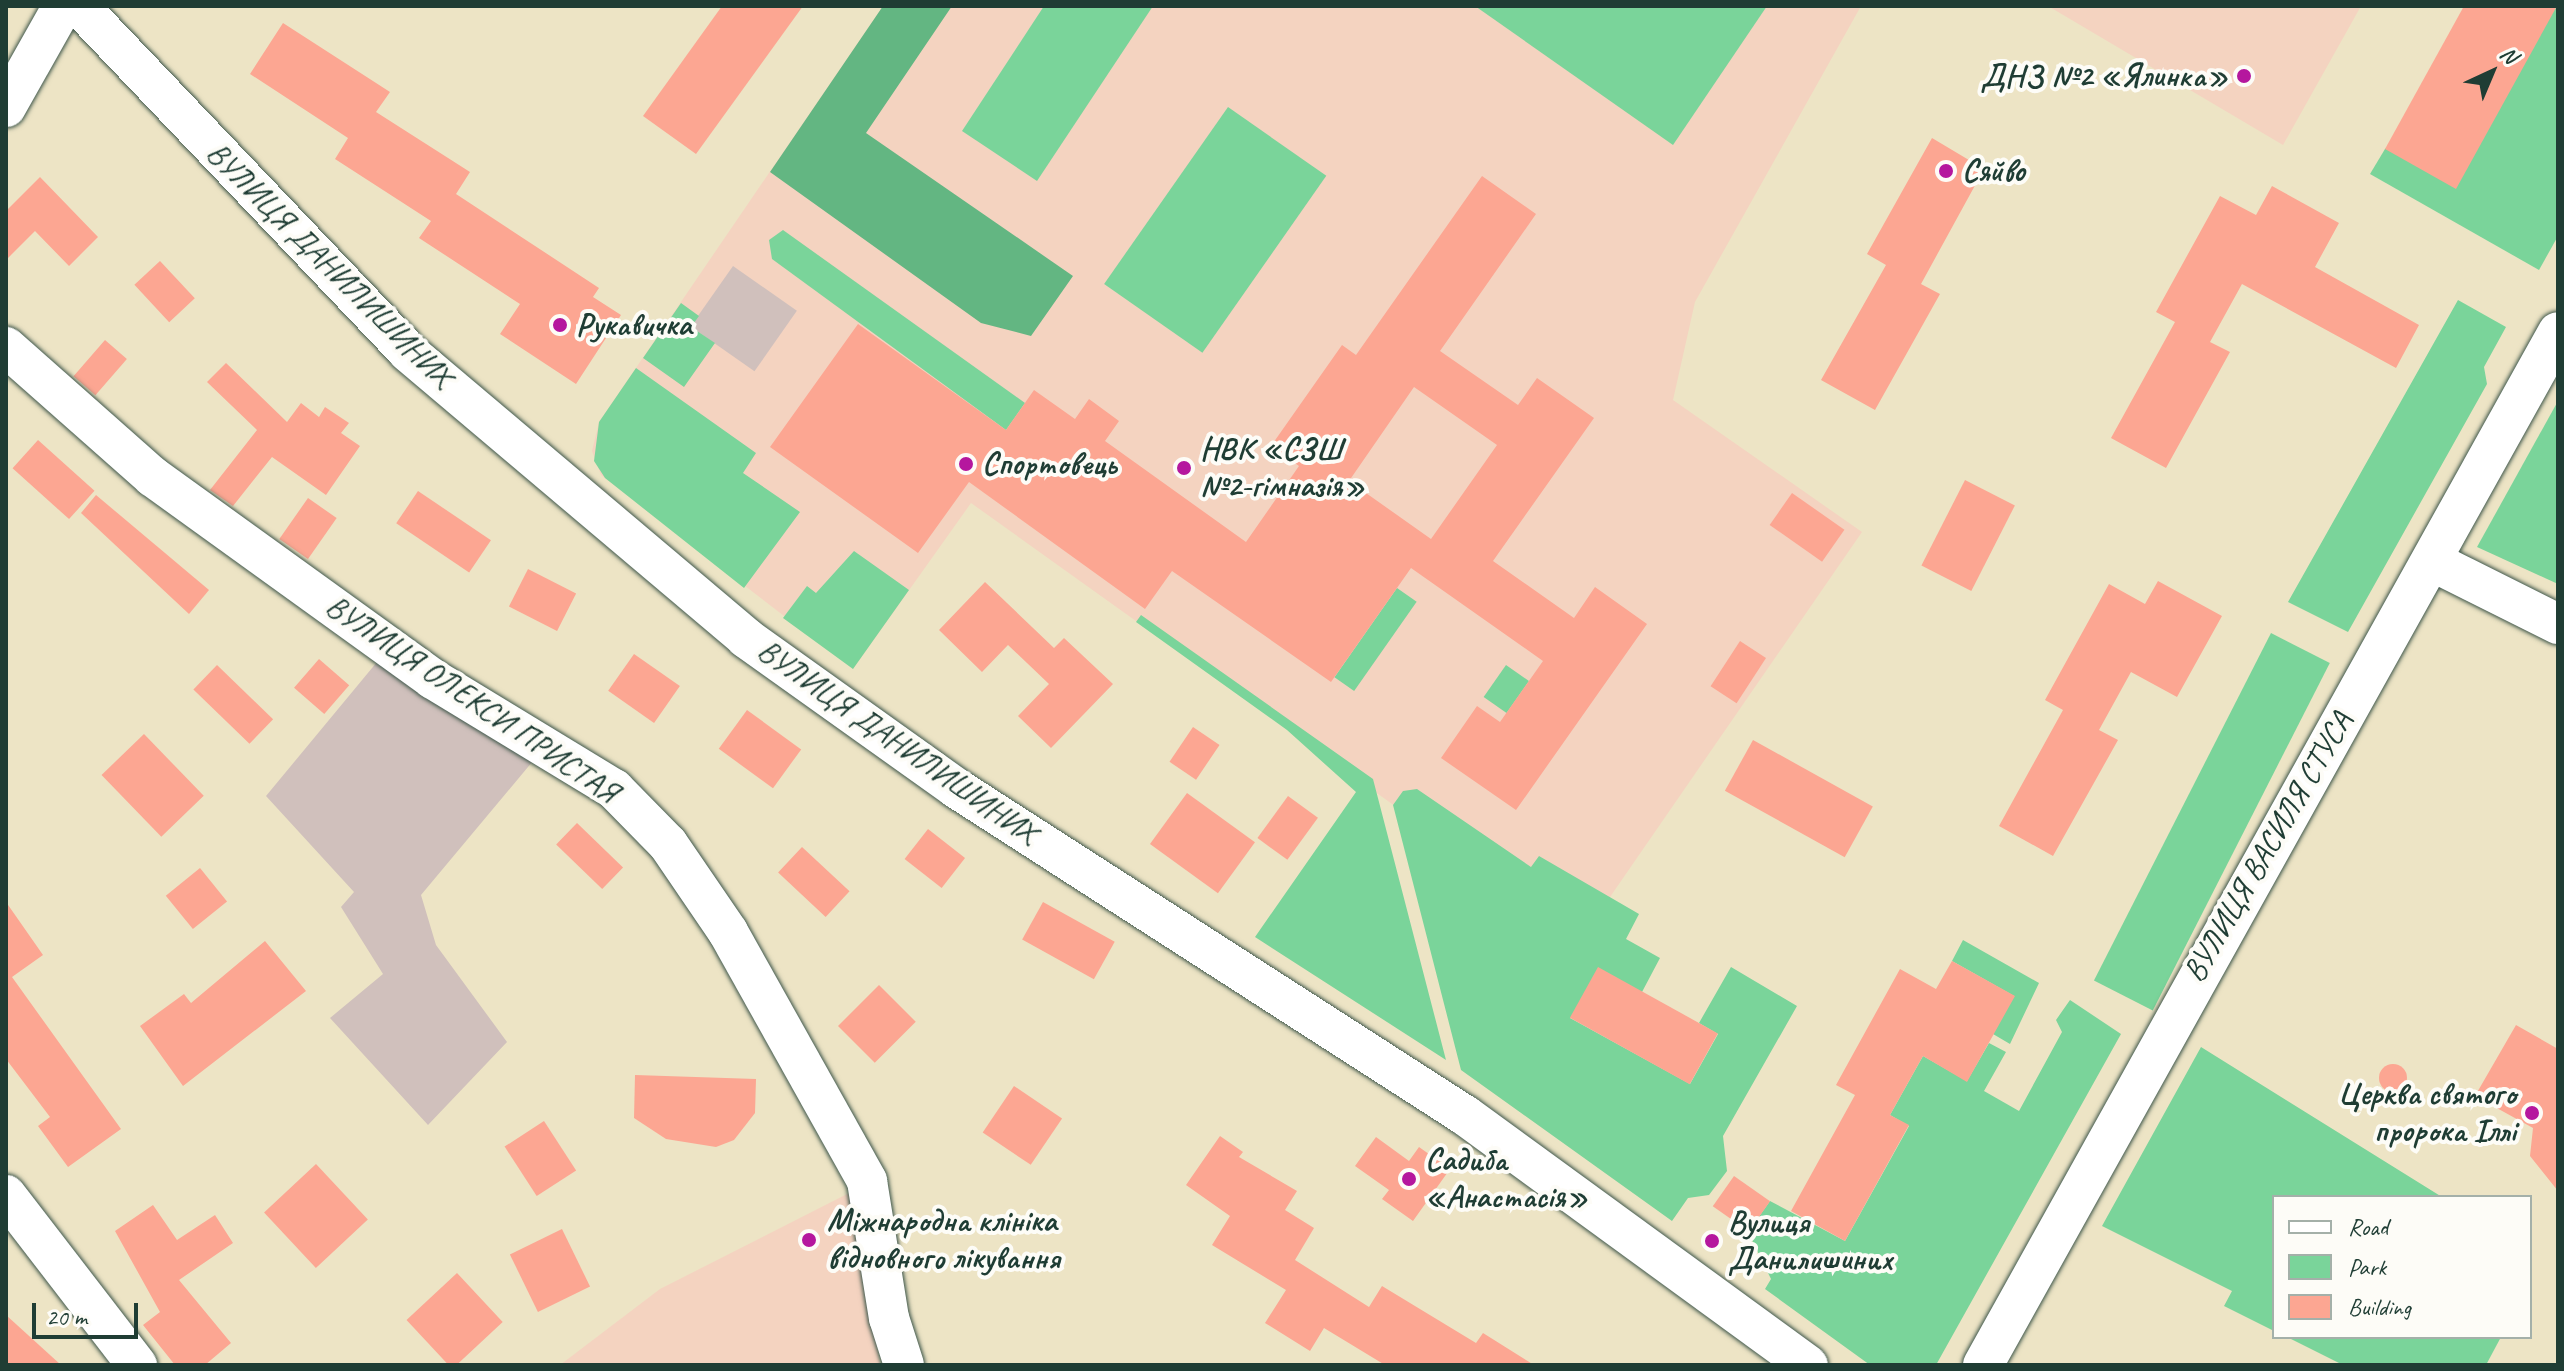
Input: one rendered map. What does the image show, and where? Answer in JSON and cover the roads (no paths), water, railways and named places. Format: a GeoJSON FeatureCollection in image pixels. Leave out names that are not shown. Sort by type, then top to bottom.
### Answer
{"type":"FeatureCollection","features":[{"type":"Feature","properties":{"kind":"street"},"geometry":{"type":"LineString","coordinates":[[6,107],[63,6]]}},
{"type":"Feature","properties":{"kind":"street","name":"ВУЛИЦЯ ДАНИЛИШИНИХ"},"geometry":{"type":"LineString","coordinates":[[79,6],[408,352],[746,638],[956,788],[1466,1116],[1808,1365]]}},
{"type":"Feature","properties":{"kind":"street","name":"ВУЛИЦЯ ВАСИЛЯ СТУСА"},"geometry":{"type":"LineString","coordinates":[[1983,1365],[2161,1035],[2432,561],[2558,332]]}},
{"type":"Feature","properties":{"kind":"street","name":"ВУЛИЦЯ ОЛЕКСИ ПРИСТАЯ"},"geometry":{"type":"LineString","coordinates":[[6,347],[153,477],[433,679],[614,789],[668,844],[728,932],[867,1181],[889,1318],[904,1365]]}},
{"type":"Feature","properties":{"kind":"street"},"geometry":{"type":"LineString","coordinates":[[2432,561],[2558,624]]}},
{"type":"Feature","properties":{"kind":"street"},"geometry":{"type":"LineString","coordinates":[[6,1195],[137,1365]]}},
{"type":"Feature","properties":{"kind":"place","name":"ДНЗ №2 «Ялинка»"},"geometry":{"type":"Point","coordinates":[2244,76]}},
{"type":"Feature","properties":{"kind":"place","name":"Сяйво"},"geometry":{"type":"Point","coordinates":[1946,171]}},
{"type":"Feature","properties":{"kind":"place","name":"Рукавичка"},"geometry":{"type":"Point","coordinates":[560,325]}},
{"type":"Feature","properties":{"kind":"place","name":"Спортовець"},"geometry":{"type":"Point","coordinates":[966,464]}},
{"type":"Feature","properties":{"kind":"place","name":"НВК «СЗШ №2-гімназія»"},"geometry":{"type":"Point","coordinates":[1184,468]}},
{"type":"Feature","properties":{"kind":"place","name":"Церква святого пророка Іллі"},"geometry":{"type":"Point","coordinates":[2532,1113]}},
{"type":"Feature","properties":{"kind":"place","name":"Садиба «Анастасія»"},"geometry":{"type":"Point","coordinates":[1409,1179]}},
{"type":"Feature","properties":{"kind":"place","name":"Міжнародна клініка відновного лікування"},"geometry":{"type":"Point","coordinates":[809,1240]}},
{"type":"Feature","properties":{"kind":"place","name":"Вулиця Данилишиних"},"geometry":{"type":"Point","coordinates":[1712,1241]}}]}
